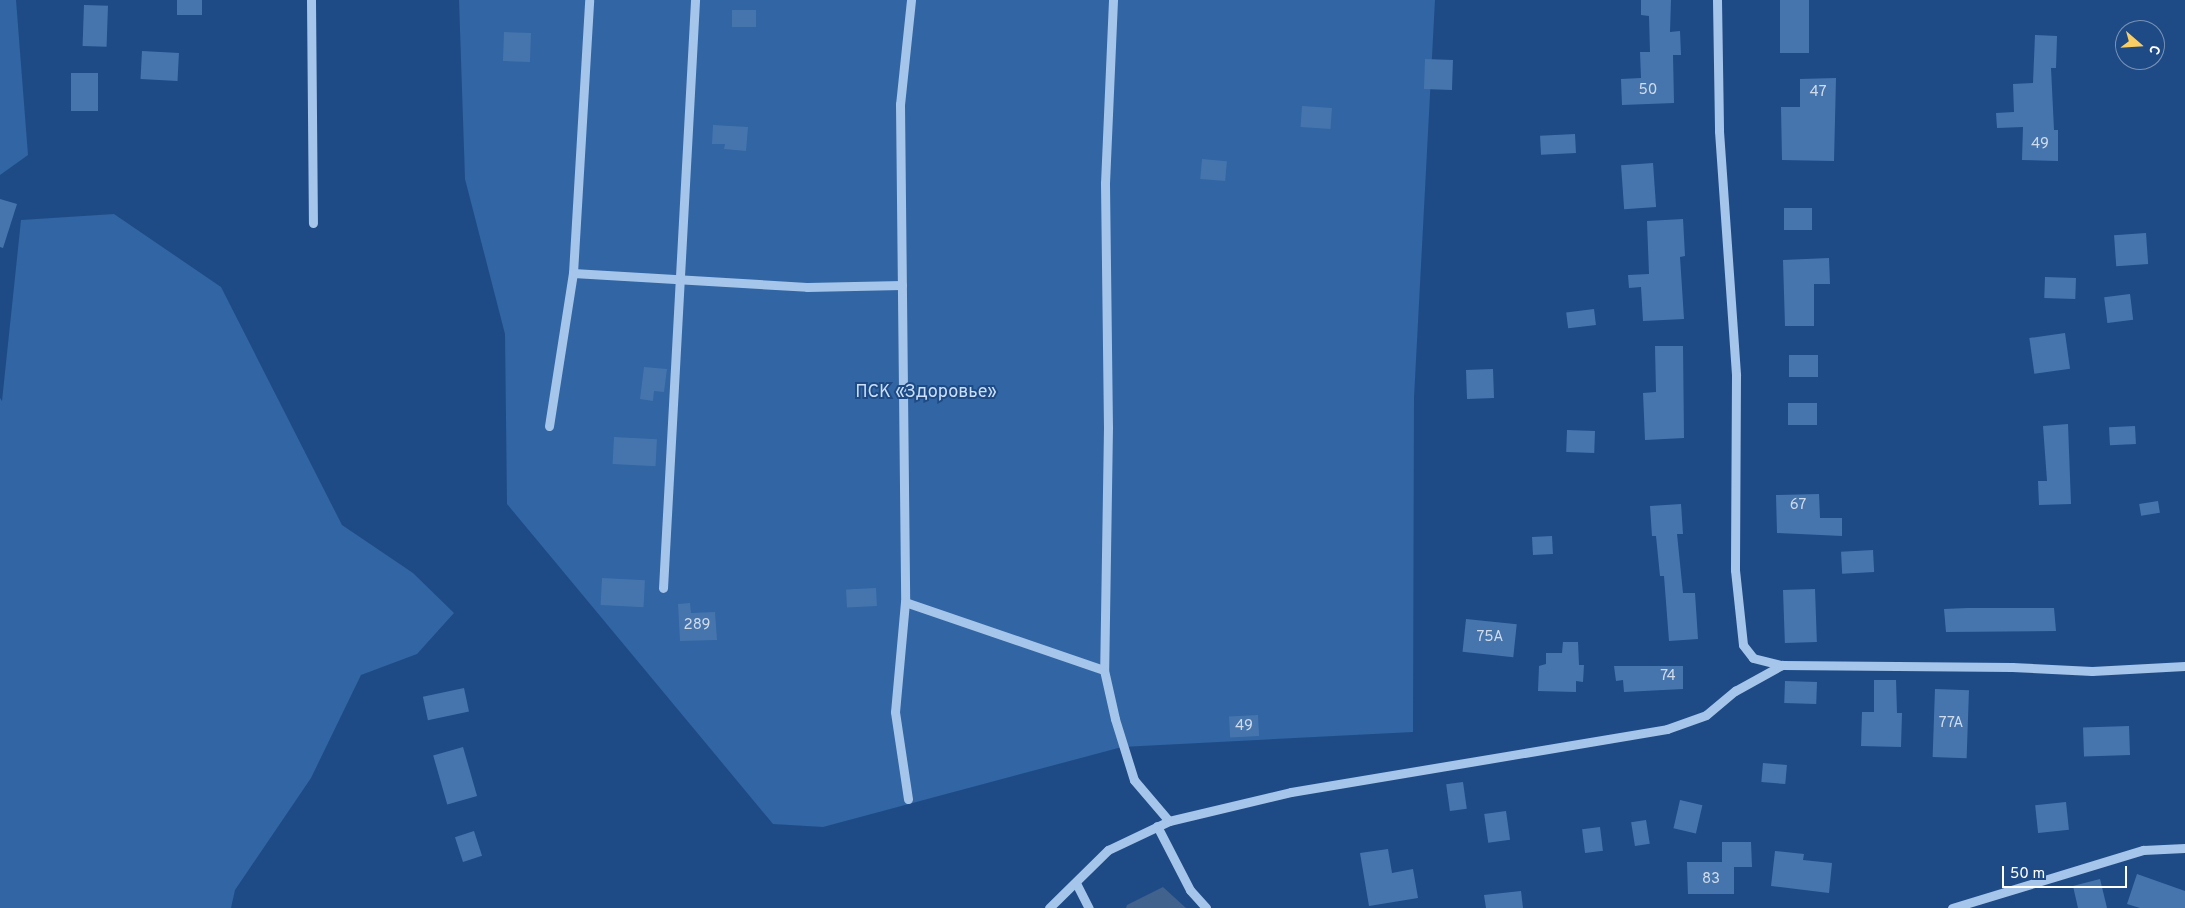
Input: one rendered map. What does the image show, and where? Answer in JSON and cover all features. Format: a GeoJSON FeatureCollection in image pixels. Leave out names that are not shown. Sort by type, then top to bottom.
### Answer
{"type":"FeatureCollection","features":[{"type":"Feature","properties":{"kind":"street"},"geometry":{"type":"LineString","coordinates":[[311,0],[313,223]]}},
{"type":"Feature","properties":{"kind":"street"},"geometry":{"type":"LineString","coordinates":[[548,426],[573,273],[589,0]]}},
{"type":"Feature","properties":{"kind":"street"},"geometry":{"type":"LineString","coordinates":[[664,588],[695,0]]}},
{"type":"Feature","properties":{"kind":"street"},"geometry":{"type":"LineString","coordinates":[[908,799],[895,712],[905,602],[900,104],[911,0]]}},
{"type":"Feature","properties":{"kind":"street"},"geometry":{"type":"LineString","coordinates":[[1113,0],[1105,183],[1108,427],[1104,670],[1115,719],[1134,780],[1169,821]]}},
{"type":"Feature","properties":{"kind":"street"},"geometry":{"type":"LineString","coordinates":[[1717,0],[1719,130],[1736,375],[1735,570],[1743,645],[1753,658],[1782,665],[2012,667],[2092,671],[2185,666]]}},
{"type":"Feature","properties":{"kind":"street"},"geometry":{"type":"LineString","coordinates":[[573,273],[681,282],[807,287],[902,285]]}},
{"type":"Feature","properties":{"kind":"street"},"geometry":{"type":"LineString","coordinates":[[905,602],[1104,670]]}},
{"type":"Feature","properties":{"kind":"street"},"geometry":{"type":"LineString","coordinates":[[1049,908],[1108,850],[1169,821],[1291,792],[1667,729],[1706,715],[1735,691],[1782,665]]}},
{"type":"Feature","properties":{"kind":"street"},"geometry":{"type":"LineString","coordinates":[[1157,826],[1190,890],[1206,908]]}},
{"type":"Feature","properties":{"kind":"street"},"geometry":{"type":"LineString","coordinates":[[1952,908],[2143,850],[2185,848]]}},
{"type":"Feature","properties":{"kind":"street"},"geometry":{"type":"LineString","coordinates":[[1076,883],[1089,908]]}},
{"type":"Feature","properties":{"kind":"green space"},"geometry":{"type":"Polygon","coordinates":[[[0,0],[16,0],[28,155],[0,175],[0,0]]]}},
{"type":"Feature","properties":{"kind":"green space","name":"ПСК «Здоровье»"},"geometry":{"type":"Polygon","coordinates":[[[459,0],[1435,0],[1414,398],[1413,732],[1122,747],[823,827],[773,824],[507,504],[505,334],[465,179],[459,0]]]}},
{"type":"Feature","properties":{"kind":"green space"},"geometry":{"type":"Polygon","coordinates":[[[114,214],[221,287],[342,525],[413,573],[454,613],[417,654],[361,675],[311,778],[235,890],[231,908],[0,908],[0,398],[2,401],[21,220],[114,214]]]}},
{"type":"Feature","properties":{"kind":"shaded area"},"geometry":{"type":"Polygon","coordinates":[[[1163,887],[1186,908],[1126,908],[1127,905],[1163,887]]]}},
{"type":"Feature","properties":{"kind":"building"},"geometry":{"type":"Polygon","coordinates":[[[177,0],[202,0],[202,15],[177,15],[177,0]]]}},
{"type":"Feature","properties":{"kind":"building"},"geometry":{"type":"Polygon","coordinates":[[[1641,0],[1671,0],[1670,32],[1680,31],[1681,55],[1673,55],[1674,103],[1622,105],[1621,79],[1641,78],[1640,52],[1650,52],[1649,16],[1641,15],[1641,0]]]}},
{"type":"Feature","properties":{"kind":"building"},"geometry":{"type":"Polygon","coordinates":[[[1780,0],[1809,0],[1809,53],[1780,53],[1780,0]]]}},
{"type":"Feature","properties":{"kind":"building"},"geometry":{"type":"Polygon","coordinates":[[[84,5],[108,6],[107,47],[83,46],[84,5]]]}},
{"type":"Feature","properties":{"kind":"building"},"geometry":{"type":"Polygon","coordinates":[[[732,10],[756,10],[756,27],[732,27],[732,10]]]}},
{"type":"Feature","properties":{"kind":"building"},"geometry":{"type":"Polygon","coordinates":[[[504,32],[531,33],[530,62],[503,61],[504,32]]]}},
{"type":"Feature","properties":{"kind":"building"},"geometry":{"type":"Polygon","coordinates":[[[2035,35],[2057,36],[2056,68],[2051,68],[2054,130],[2058,130],[2058,161],[2022,160],[2023,127],[1997,128],[1996,113],[2014,112],[2013,84],[2033,83],[2035,35]]]}},
{"type":"Feature","properties":{"kind":"building"},"geometry":{"type":"Polygon","coordinates":[[[142,51],[179,53],[177,81],[141,79],[142,51]]]}},
{"type":"Feature","properties":{"kind":"building"},"geometry":{"type":"Polygon","coordinates":[[[1425,59],[1453,60],[1452,90],[1424,89],[1425,59]]]}},
{"type":"Feature","properties":{"kind":"building"},"geometry":{"type":"Polygon","coordinates":[[[71,73],[98,73],[98,111],[71,111],[71,73]]]}},
{"type":"Feature","properties":{"kind":"building"},"geometry":{"type":"Polygon","coordinates":[[[1836,78],[1834,161],[1782,160],[1781,107],[1800,107],[1800,79],[1836,78]]]}},
{"type":"Feature","properties":{"kind":"building"},"geometry":{"type":"Polygon","coordinates":[[[1302,106],[1332,108],[1330,129],[1301,127],[1302,106]]]}},
{"type":"Feature","properties":{"kind":"building"},"geometry":{"type":"Polygon","coordinates":[[[713,125],[748,127],[746,151],[724,149],[725,144],[712,144],[713,125]]]}},
{"type":"Feature","properties":{"kind":"building"},"geometry":{"type":"Polygon","coordinates":[[[1575,134],[1576,153],[1541,155],[1540,136],[1575,134]]]}},
{"type":"Feature","properties":{"kind":"building"},"geometry":{"type":"Polygon","coordinates":[[[1202,159],[1227,161],[1225,181],[1200,179],[1202,159]]]}},
{"type":"Feature","properties":{"kind":"building"},"geometry":{"type":"Polygon","coordinates":[[[1653,163],[1656,207],[1624,209],[1621,165],[1653,163]]]}},
{"type":"Feature","properties":{"kind":"building"},"geometry":{"type":"Polygon","coordinates":[[[0,199],[17,204],[3,248],[0,247],[0,199]]]}},
{"type":"Feature","properties":{"kind":"building"},"geometry":{"type":"Polygon","coordinates":[[[1784,208],[1812,208],[1812,230],[1784,230],[1784,208]]]}},
{"type":"Feature","properties":{"kind":"building"},"geometry":{"type":"Polygon","coordinates":[[[1683,219],[1685,256],[1680,257],[1684,319],[1643,321],[1641,287],[1629,288],[1628,275],[1649,274],[1647,221],[1683,219]]]}},
{"type":"Feature","properties":{"kind":"building"},"geometry":{"type":"Polygon","coordinates":[[[2146,233],[2148,264],[2116,266],[2114,235],[2146,233]]]}},
{"type":"Feature","properties":{"kind":"building"},"geometry":{"type":"Polygon","coordinates":[[[1829,258],[1830,284],[1814,284],[1814,326],[1785,326],[1783,260],[1829,258]]]}},
{"type":"Feature","properties":{"kind":"building"},"geometry":{"type":"Polygon","coordinates":[[[2045,277],[2076,278],[2075,299],[2044,298],[2045,277]]]}},
{"type":"Feature","properties":{"kind":"building"},"geometry":{"type":"Polygon","coordinates":[[[2130,294],[2133,320],[2107,323],[2104,297],[2130,294]]]}},
{"type":"Feature","properties":{"kind":"building"},"geometry":{"type":"Polygon","coordinates":[[[1594,309],[1596,325],[1568,328],[1566,312],[1594,309]]]}},
{"type":"Feature","properties":{"kind":"building"},"geometry":{"type":"Polygon","coordinates":[[[2065,333],[2070,369],[2034,374],[2029,338],[2065,333]]]}},
{"type":"Feature","properties":{"kind":"building"},"geometry":{"type":"Polygon","coordinates":[[[1655,346],[1683,346],[1684,438],[1645,440],[1643,393],[1656,392],[1655,346]]]}},
{"type":"Feature","properties":{"kind":"building"},"geometry":{"type":"Polygon","coordinates":[[[1789,355],[1818,355],[1818,377],[1789,377],[1789,355]]]}},
{"type":"Feature","properties":{"kind":"building"},"geometry":{"type":"Polygon","coordinates":[[[644,367],[667,369],[664,392],[654,391],[653,401],[640,399],[644,367]]]}},
{"type":"Feature","properties":{"kind":"building"},"geometry":{"type":"Polygon","coordinates":[[[1493,369],[1494,398],[1467,399],[1466,370],[1493,369]]]}},
{"type":"Feature","properties":{"kind":"building"},"geometry":{"type":"Polygon","coordinates":[[[1788,403],[1817,403],[1817,425],[1788,425],[1788,403]]]}},
{"type":"Feature","properties":{"kind":"building"},"geometry":{"type":"Polygon","coordinates":[[[2068,424],[2071,504],[2039,505],[2038,481],[2047,481],[2043,426],[2068,424]]]}},
{"type":"Feature","properties":{"kind":"building"},"geometry":{"type":"Polygon","coordinates":[[[2135,426],[2136,444],[2110,445],[2109,427],[2135,426]]]}},
{"type":"Feature","properties":{"kind":"building"},"geometry":{"type":"Polygon","coordinates":[[[1567,430],[1595,431],[1594,453],[1566,452],[1567,430]]]}},
{"type":"Feature","properties":{"kind":"building"},"geometry":{"type":"Polygon","coordinates":[[[614,437],[657,439],[656,466],[613,464],[614,437]]]}},
{"type":"Feature","properties":{"kind":"building"},"geometry":{"type":"Polygon","coordinates":[[[1819,494],[1820,518],[1842,518],[1842,536],[1777,533],[1776,495],[1819,494]]]}},
{"type":"Feature","properties":{"kind":"building"},"geometry":{"type":"Polygon","coordinates":[[[2158,501],[2160,513],[2141,516],[2139,504],[2158,501]]]}},
{"type":"Feature","properties":{"kind":"building"},"geometry":{"type":"Polygon","coordinates":[[[1681,504],[1683,534],[1677,534],[1683,593],[1695,593],[1698,639],[1669,641],[1664,576],[1660,576],[1656,536],[1652,536],[1650,506],[1681,504]]]}},
{"type":"Feature","properties":{"kind":"building"},"geometry":{"type":"Polygon","coordinates":[[[1552,536],[1553,554],[1533,555],[1532,537],[1552,536]]]}},
{"type":"Feature","properties":{"kind":"building"},"geometry":{"type":"Polygon","coordinates":[[[1873,550],[1874,572],[1842,574],[1841,552],[1873,550]]]}},
{"type":"Feature","properties":{"kind":"building"},"geometry":{"type":"Polygon","coordinates":[[[602,578],[645,580],[644,607],[601,605],[602,578]]]}},
{"type":"Feature","properties":{"kind":"building"},"geometry":{"type":"Polygon","coordinates":[[[876,588],[877,606],[847,608],[846,590],[876,588]]]}},
{"type":"Feature","properties":{"kind":"building"},"geometry":{"type":"Polygon","coordinates":[[[1815,589],[1817,642],[1785,643],[1783,590],[1815,589]]]}},
{"type":"Feature","properties":{"kind":"building"},"geometry":{"type":"Polygon","coordinates":[[[690,603],[691,613],[715,612],[717,640],[680,641],[678,604],[690,603]]]}},
{"type":"Feature","properties":{"kind":"building"},"geometry":{"type":"Polygon","coordinates":[[[2054,608],[2056,631],[1946,632],[1944,609],[2054,608]]]}},
{"type":"Feature","properties":{"kind":"building"},"geometry":{"type":"Polygon","coordinates":[[[1466,619],[1517,624],[1513,657],[1463,652],[1466,619]]]}},
{"type":"Feature","properties":{"kind":"building"},"geometry":{"type":"Polygon","coordinates":[[[1563,642],[1578,642],[1579,665],[1584,665],[1583,682],[1576,681],[1576,692],[1538,691],[1539,666],[1546,664],[1546,653],[1562,653],[1563,642]]]}},
{"type":"Feature","properties":{"kind":"building"},"geometry":{"type":"Polygon","coordinates":[[[1614,666],[1683,666],[1683,689],[1624,692],[1623,680],[1616,681],[1614,666]]]}},
{"type":"Feature","properties":{"kind":"building"},"geometry":{"type":"Polygon","coordinates":[[[1874,680],[1896,680],[1897,713],[1902,713],[1901,747],[1861,746],[1862,712],[1874,712],[1874,680]]]}},
{"type":"Feature","properties":{"kind":"building"},"geometry":{"type":"Polygon","coordinates":[[[1785,681],[1817,682],[1816,704],[1784,703],[1785,681]]]}},
{"type":"Feature","properties":{"kind":"building"},"geometry":{"type":"Polygon","coordinates":[[[464,688],[469,711],[428,720],[423,697],[464,688]]]}},
{"type":"Feature","properties":{"kind":"building"},"geometry":{"type":"Polygon","coordinates":[[[1935,689],[1969,690],[1967,758],[1933,757],[1935,689]]]}},
{"type":"Feature","properties":{"kind":"building"},"geometry":{"type":"Polygon","coordinates":[[[1258,715],[1259,736],[1230,737],[1229,717],[1258,715]]]}},
{"type":"Feature","properties":{"kind":"building"},"geometry":{"type":"Polygon","coordinates":[[[2129,726],[2130,755],[2084,757],[2083,728],[2129,726]]]}},
{"type":"Feature","properties":{"kind":"building"},"geometry":{"type":"Polygon","coordinates":[[[463,747],[477,796],[447,805],[433,756],[463,747]]]}},
{"type":"Feature","properties":{"kind":"building"},"geometry":{"type":"Polygon","coordinates":[[[1763,763],[1787,765],[1785,784],[1761,782],[1763,763]]]}},
{"type":"Feature","properties":{"kind":"building"},"geometry":{"type":"Polygon","coordinates":[[[1463,782],[1467,809],[1450,811],[1446,784],[1463,782]]]}},
{"type":"Feature","properties":{"kind":"building"},"geometry":{"type":"Polygon","coordinates":[[[1680,800],[1702,805],[1696,833],[1673,828],[1680,800]]]}},
{"type":"Feature","properties":{"kind":"building"},"geometry":{"type":"Polygon","coordinates":[[[2066,802],[2069,830],[2038,833],[2035,805],[2066,802]]]}},
{"type":"Feature","properties":{"kind":"building"},"geometry":{"type":"Polygon","coordinates":[[[1506,811],[1510,840],[1488,843],[1484,814],[1506,811]]]}},
{"type":"Feature","properties":{"kind":"building"},"geometry":{"type":"Polygon","coordinates":[[[1646,820],[1650,844],[1635,846],[1631,822],[1646,820]]]}},
{"type":"Feature","properties":{"kind":"building"},"geometry":{"type":"Polygon","coordinates":[[[1600,827],[1603,851],[1585,853],[1582,829],[1600,827]]]}},
{"type":"Feature","properties":{"kind":"building"},"geometry":{"type":"Polygon","coordinates":[[[474,831],[482,856],[463,862],[455,837],[474,831]]]}},
{"type":"Feature","properties":{"kind":"building"},"geometry":{"type":"Polygon","coordinates":[[[1722,842],[1751,842],[1752,867],[1734,867],[1734,894],[1688,894],[1687,862],[1722,862],[1722,842]]]}},
{"type":"Feature","properties":{"kind":"building"},"geometry":{"type":"Polygon","coordinates":[[[1388,849],[1392,873],[1413,869],[1418,898],[1369,906],[1360,853],[1388,849]]]}},
{"type":"Feature","properties":{"kind":"building"},"geometry":{"type":"Polygon","coordinates":[[[1775,851],[1804,854],[1803,860],[1832,863],[1829,893],[1771,886],[1775,851]]]}},
{"type":"Feature","properties":{"kind":"building"},"geometry":{"type":"Polygon","coordinates":[[[2137,874],[2185,891],[2185,908],[2140,908],[2127,904],[2137,874]]]}},
{"type":"Feature","properties":{"kind":"building"},"geometry":{"type":"Polygon","coordinates":[[[2100,879],[2107,908],[2078,908],[2073,886],[2100,879]]]}},
{"type":"Feature","properties":{"kind":"building"},"geometry":{"type":"Polygon","coordinates":[[[1521,891],[1523,908],[1486,908],[1484,895],[1521,891]]]}}]}
